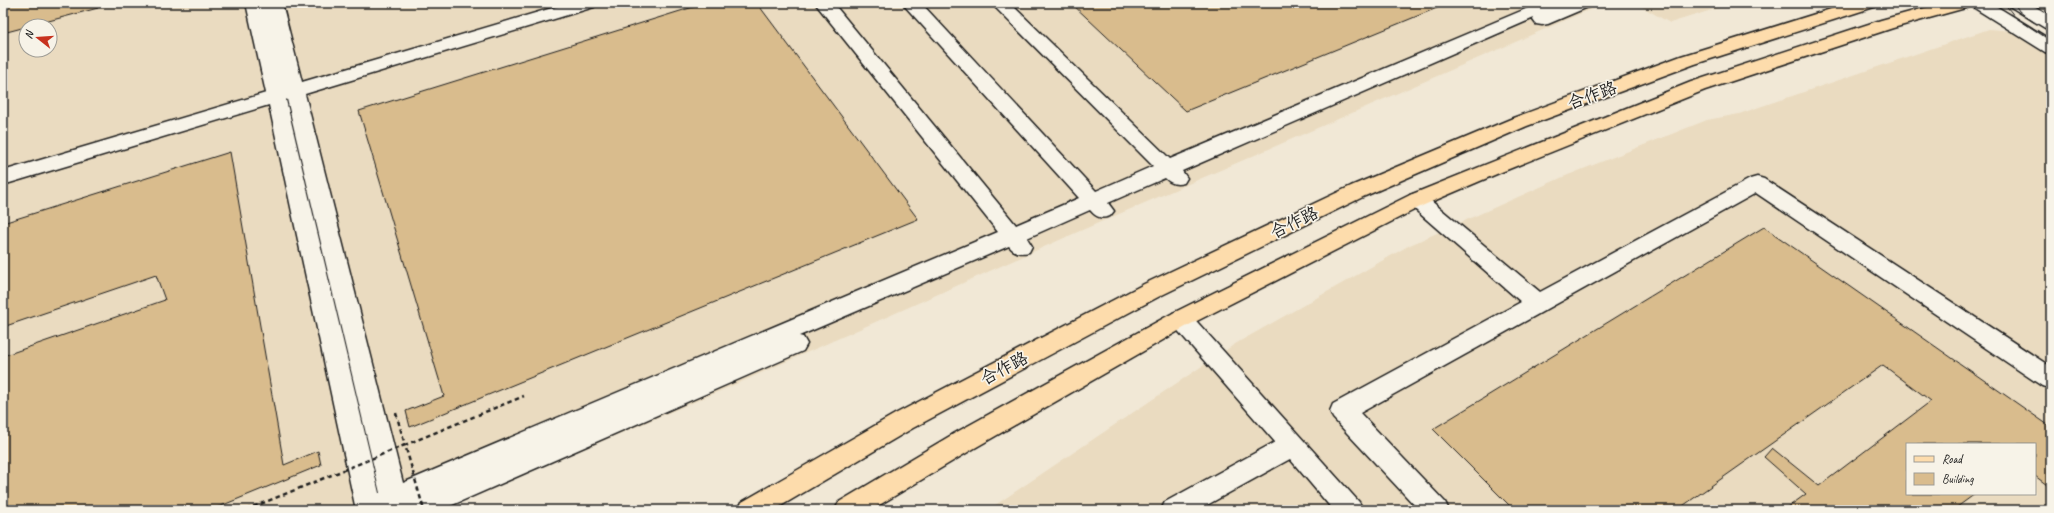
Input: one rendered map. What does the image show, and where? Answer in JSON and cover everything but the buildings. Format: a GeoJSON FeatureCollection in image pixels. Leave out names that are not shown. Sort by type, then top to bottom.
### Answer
{"type":"FeatureCollection","features":[{"type":"Feature","properties":{"kind":"main road","name":"合作路"},"geometry":{"type":"LineString","coordinates":[[751,510],[904,420],[1138,298],[1358,191],[1520,122],[1688,60],[1868,3]]}},
{"type":"Feature","properties":{"kind":"main road","name":"合作路"},"geometry":{"type":"LineString","coordinates":[[848,510],[964,441],[1181,319],[1417,200],[1492,168],[1698,86],[1887,24],[1963,3]]}},
{"type":"Feature","properties":{"kind":"street"},"geometry":{"type":"LineString","coordinates":[[255,3],[284,88],[402,506]]}},
{"type":"Feature","properties":{"kind":"street"},"geometry":{"type":"LineString","coordinates":[[273,3],[284,88],[370,510],[402,506],[1569,4]]}},
{"type":"Feature","properties":{"kind":"street"},"geometry":{"type":"LineString","coordinates":[[3,178],[552,3]]}},
{"type":"Feature","properties":{"kind":"street"},"geometry":{"type":"LineString","coordinates":[[3,165],[588,3]]}},
{"type":"Feature","properties":{"kind":"street"},"geometry":{"type":"LineString","coordinates":[[824,3],[1022,238]]}},
{"type":"Feature","properties":{"kind":"street"},"geometry":{"type":"LineString","coordinates":[[836,3],[1022,238]]}},
{"type":"Feature","properties":{"kind":"street"},"geometry":{"type":"LineString","coordinates":[[911,3],[1104,203]]}},
{"type":"Feature","properties":{"kind":"street"},"geometry":{"type":"LineString","coordinates":[[926,3],[1104,203]]}},
{"type":"Feature","properties":{"kind":"street"},"geometry":{"type":"LineString","coordinates":[[1000,3],[1179,171]]}},
{"type":"Feature","properties":{"kind":"street"},"geometry":{"type":"LineString","coordinates":[[1015,3],[1179,171]]}},
{"type":"Feature","properties":{"kind":"street"},"geometry":{"type":"LineString","coordinates":[[1979,3],[2051,48]]}},
{"type":"Feature","properties":{"kind":"street"},"geometry":{"type":"LineString","coordinates":[[2017,3],[2051,24]]}},
{"type":"Feature","properties":{"kind":"street"},"geometry":{"type":"LineString","coordinates":[[1436,510],[1342,411],[1756,184],[2051,379]]}},
{"type":"Feature","properties":{"kind":"street"},"geometry":{"type":"LineString","coordinates":[[1417,200],[1538,304]]}},
{"type":"Feature","properties":{"kind":"street"},"geometry":{"type":"LineString","coordinates":[[1181,319],[1350,510]]}},
{"type":"Feature","properties":{"kind":"street"},"geometry":{"type":"LineString","coordinates":[[1174,510],[1293,445]]}},
{"type":"Feature","properties":{"kind":"path"},"geometry":{"type":"LineString","coordinates":[[246,510],[524,396]]}},
{"type":"Feature","properties":{"kind":"path"},"geometry":{"type":"LineString","coordinates":[[395,410],[424,510]]}},
{"type":"Feature","properties":{"kind":"shaded area"},"geometry":{"type":"Polygon","coordinates":[[[3,3],[1605,3],[1073,234],[741,382],[441,510],[3,510],[3,3]]]}},
{"type":"Feature","properties":{"kind":"shaded area"},"geometry":{"type":"Polygon","coordinates":[[[1635,3],[1734,3],[1670,23],[1635,3]]]}},
{"type":"Feature","properties":{"kind":"shaded area"},"geometry":{"type":"Polygon","coordinates":[[[1989,29],[2023,32],[2051,50],[2051,510],[988,510],[1235,344],[1410,245],[1563,177],[1707,120],[1739,114],[1989,29]]]}},
{"type":"Feature","properties":{"kind":"tram line"},"geometry":{"type":"LineString","coordinates":[[2004,3],[2015,17],[2051,41]]}},
{"type":"Feature","properties":{"kind":"tram line"},"geometry":{"type":"LineString","coordinates":[[2014,3],[2019,11],[2033,22]]}}]}
